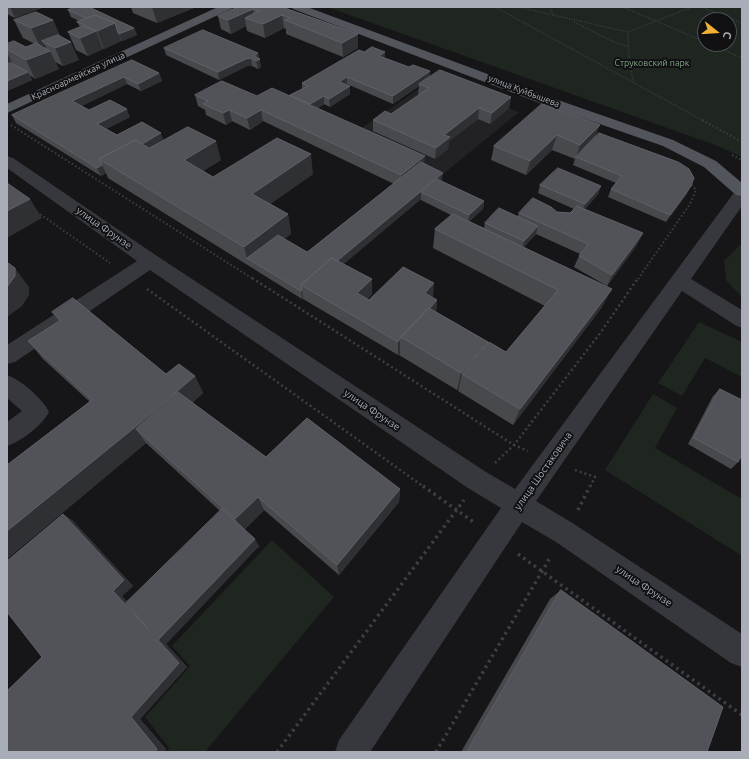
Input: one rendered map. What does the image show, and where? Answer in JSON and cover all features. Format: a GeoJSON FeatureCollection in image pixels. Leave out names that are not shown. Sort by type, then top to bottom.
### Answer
{"type":"FeatureCollection","features":[{"type":"Feature","properties":{"kind":"main road","name":"Красноармейская улица"},"geometry":{"type":"LineString","coordinates":[[7,109],[227,7]]}},
{"type":"Feature","properties":{"kind":"main road","name":"улица Куйбышева"},"geometry":{"type":"LineString","coordinates":[[297,7],[668,144],[710,164],[742,192]]}},
{"type":"Feature","properties":{"kind":"main road","name":"Красноармейская улица"},"geometry":{"type":"LineString","coordinates":[[7,101],[149,42]]}},
{"type":"Feature","properties":{"kind":"street","name":"улица Фрунзе"},"geometry":{"type":"LineString","coordinates":[[7,161],[150,260],[477,480],[565,533],[742,652]]}},
{"type":"Feature","properties":{"kind":"street","name":"улица Шостаковича"},"geometry":{"type":"LineString","coordinates":[[351,752],[519,504],[742,192]]}},
{"type":"Feature","properties":{"kind":"street"},"geometry":{"type":"LineString","coordinates":[[7,356],[150,260]]}},
{"type":"Feature","properties":{"kind":"street"},"geometry":{"type":"LineString","coordinates":[[679,280],[742,320]]}},
{"type":"Feature","properties":{"kind":"street"},"geometry":{"type":"LineString","coordinates":[[7,384],[38,412],[7,436]]}},
{"type":"Feature","properties":{"kind":"path"},"geometry":{"type":"LineString","coordinates":[[495,7],[742,142]]}},
{"type":"Feature","properties":{"kind":"path"},"geometry":{"type":"LineString","coordinates":[[518,7],[628,32],[692,7]]}},
{"type":"Feature","properties":{"kind":"path"},"geometry":{"type":"LineString","coordinates":[[549,7],[554,16]]}},
{"type":"Feature","properties":{"kind":"path"},"geometry":{"type":"LineString","coordinates":[[623,7],[697,39]]}},
{"type":"Feature","properties":{"kind":"path"},"geometry":{"type":"LineString","coordinates":[[701,7],[742,23]]}},
{"type":"Feature","properties":{"kind":"path"},"geometry":{"type":"LineString","coordinates":[[570,20],[612,41],[629,47]]}},
{"type":"Feature","properties":{"kind":"path"},"geometry":{"type":"LineString","coordinates":[[628,32],[629,58],[633,83]]}},
{"type":"Feature","properties":{"kind":"path"},"geometry":{"type":"LineString","coordinates":[[728,52],[742,58]]}},
{"type":"Feature","properties":{"kind":"path"},"geometry":{"type":"LineString","coordinates":[[7,123],[514,445],[550,461],[595,477],[565,533],[436,752]]}},
{"type":"Feature","properties":{"kind":"path"},"geometry":{"type":"LineString","coordinates":[[276,752],[457,510],[477,480],[514,445],[601,332],[690,204],[696,190],[689,180]]}},
{"type":"Feature","properties":{"kind":"path"},"geometry":{"type":"LineString","coordinates":[[33,209],[457,510],[742,715]]}},
{"type":"Feature","properties":{"kind":"path"},"geometry":{"type":"LineString","coordinates":[[716,705],[719,698]]}},
{"type":"Feature","properties":{"kind":"shaded area"},"geometry":{"type":"Polygon","coordinates":[[[433,79],[519,112],[442,175],[353,134],[433,79]]]}},
{"type":"Feature","properties":{"kind":"green space","name":"Струковский парк"},"geometry":{"type":"Polygon","coordinates":[[[327,7],[742,7],[742,157],[718,146],[327,7]]]}},
{"type":"Feature","properties":{"kind":"green space"},"geometry":{"type":"Polygon","coordinates":[[[742,243],[742,297],[726,280],[724,261],[742,243]]]}},
{"type":"Feature","properties":{"kind":"green space"},"geometry":{"type":"Polygon","coordinates":[[[699,322],[742,342],[742,377],[705,358],[682,396],[658,383],[699,322]]]}},
{"type":"Feature","properties":{"kind":"green space"},"geometry":{"type":"Polygon","coordinates":[[[653,394],[677,408],[655,448],[742,499],[742,556],[605,470],[653,394]]]}},
{"type":"Feature","properties":{"kind":"green space"},"geometry":{"type":"Polygon","coordinates":[[[272,540],[334,597],[205,752],[166,752],[169,748],[145,717],[190,666],[172,646],[272,540]]]}},
{"type":"Feature","properties":{"kind":"building"},"geometry":{"type":"Polygon","coordinates":[[[75,7],[89,7],[134,28],[119,34],[115,23],[95,15],[86,18],[68,10],[75,7]]]}},
{"type":"Feature","properties":{"kind":"building"},"geometry":{"type":"Polygon","coordinates":[[[238,7],[282,7],[358,34],[342,43],[285,20],[290,18],[282,15],[263,24],[245,18],[259,11],[253,9],[228,20],[218,16],[238,7]]]}},
{"type":"Feature","properties":{"kind":"building"},"geometry":{"type":"Polygon","coordinates":[[[36,12],[53,20],[31,28],[14,20],[36,12]]]}},
{"type":"Feature","properties":{"kind":"building"},"geometry":{"type":"Polygon","coordinates":[[[95,15],[115,23],[97,31],[77,22],[95,15]]]}},
{"type":"Feature","properties":{"kind":"building"},"geometry":{"type":"Polygon","coordinates":[[[83,26],[96,31],[80,38],[68,32],[83,26]]]}},
{"type":"Feature","properties":{"kind":"building"},"geometry":{"type":"Polygon","coordinates":[[[203,30],[258,53],[254,56],[260,59],[256,61],[251,58],[246,59],[218,72],[164,48],[203,30]]]}},
{"type":"Feature","properties":{"kind":"building"},"geometry":{"type":"Polygon","coordinates":[[[58,35],[71,42],[55,48],[42,41],[58,35]]]}},
{"type":"Feature","properties":{"kind":"building"},"geometry":{"type":"Polygon","coordinates":[[[14,41],[26,47],[36,43],[50,51],[26,60],[7,49],[7,44],[14,41]]]}},
{"type":"Feature","properties":{"kind":"building"},"geometry":{"type":"Polygon","coordinates":[[[372,47],[385,52],[379,56],[409,67],[413,65],[430,71],[393,96],[347,77],[339,82],[350,86],[329,99],[324,96],[310,104],[290,95],[308,86],[302,83],[359,50],[364,52],[372,47]]]}},
{"type":"Feature","properties":{"kind":"building"},"geometry":{"type":"Polygon","coordinates":[[[132,60],[159,73],[138,84],[124,77],[72,101],[89,110],[110,100],[127,109],[97,124],[117,135],[142,122],[161,133],[142,144],[135,140],[99,159],[102,165],[97,168],[12,115],[132,60]]]}},
{"type":"Feature","properties":{"kind":"building"},"geometry":{"type":"Polygon","coordinates":[[[11,63],[28,72],[7,81],[7,64],[11,63]]]}},
{"type":"Feature","properties":{"kind":"building"},"geometry":{"type":"Polygon","coordinates":[[[440,70],[511,97],[492,113],[479,108],[444,135],[450,137],[436,148],[373,120],[385,111],[391,114],[429,88],[419,84],[440,70]]]}},
{"type":"Feature","properties":{"kind":"building"},"geometry":{"type":"Polygon","coordinates":[[[222,81],[257,96],[272,88],[425,156],[401,175],[261,110],[247,118],[229,110],[223,113],[203,104],[208,101],[195,95],[222,81]]]}},
{"type":"Feature","properties":{"kind":"building"},"geometry":{"type":"Polygon","coordinates":[[[542,104],[600,125],[580,145],[557,135],[530,161],[494,146],[542,104]]]}},
{"type":"Feature","properties":{"kind":"building"},"geometry":{"type":"Polygon","coordinates":[[[188,127],[216,141],[184,160],[213,177],[277,138],[311,154],[252,194],[288,214],[244,247],[99,159],[135,140],[149,148],[188,127]]]}},
{"type":"Feature","properties":{"kind":"building"},"geometry":{"type":"Polygon","coordinates":[[[599,133],[678,162],[689,169],[694,178],[691,186],[670,215],[611,189],[622,176],[576,157],[599,133]]]}},
{"type":"Feature","properties":{"kind":"building"},"geometry":{"type":"Polygon","coordinates":[[[421,162],[443,173],[337,261],[332,258],[301,285],[301,291],[247,258],[278,235],[307,252],[421,162]]]}},
{"type":"Feature","properties":{"kind":"building"},"geometry":{"type":"Polygon","coordinates":[[[558,168],[601,186],[585,204],[540,185],[558,168]]]}},
{"type":"Feature","properties":{"kind":"building"},"geometry":{"type":"Polygon","coordinates":[[[437,179],[484,201],[469,215],[421,192],[437,179]]]}},
{"type":"Feature","properties":{"kind":"building"},"geometry":{"type":"Polygon","coordinates":[[[7,183],[30,199],[7,211],[7,183]]]}},
{"type":"Feature","properties":{"kind":"building"},"geometry":{"type":"Polygon","coordinates":[[[533,198],[551,207],[557,212],[570,213],[577,206],[643,233],[612,275],[579,256],[588,244],[519,213],[533,198]]]}},
{"type":"Feature","properties":{"kind":"building"},"geometry":{"type":"Polygon","coordinates":[[[499,208],[538,226],[524,241],[485,223],[499,208]]]}},
{"type":"Feature","properties":{"kind":"building"},"geometry":{"type":"Polygon","coordinates":[[[453,214],[612,289],[520,409],[462,374],[489,342],[506,352],[558,290],[435,229],[453,214]]]}},
{"type":"Feature","properties":{"kind":"building"},"geometry":{"type":"Polygon","coordinates":[[[332,258],[372,279],[357,293],[369,300],[403,267],[434,283],[425,293],[437,300],[401,337],[398,342],[301,285],[332,258]]]}},
{"type":"Feature","properties":{"kind":"building"},"geometry":{"type":"Polygon","coordinates":[[[7,263],[15,268],[15,276],[7,287],[7,263]]]}},
{"type":"Feature","properties":{"kind":"building"},"geometry":{"type":"Polygon","coordinates":[[[73,298],[166,374],[179,364],[195,376],[134,428],[7,531],[7,465],[92,400],[28,341],[61,320],[52,312],[73,298]]]}},
{"type":"Feature","properties":{"kind":"building"},"geometry":{"type":"Polygon","coordinates":[[[429,308],[488,342],[461,373],[401,337],[429,308]]]}},
{"type":"Feature","properties":{"kind":"building"},"geometry":{"type":"Polygon","coordinates":[[[720,389],[742,400],[742,455],[738,462],[694,438],[720,389]]]}},
{"type":"Feature","properties":{"kind":"building"},"geometry":{"type":"Polygon","coordinates":[[[178,392],[266,457],[307,418],[400,489],[337,565],[258,497],[235,519],[136,429],[178,392]]]}},
{"type":"Feature","properties":{"kind":"building"},"geometry":{"type":"Polygon","coordinates":[[[222,509],[255,539],[158,640],[179,663],[131,717],[157,749],[155,752],[7,752],[7,691],[42,657],[7,612],[7,561],[63,514],[124,580],[113,591],[148,629],[126,603],[222,509]]]}},
{"type":"Feature","properties":{"kind":"building"},"geometry":{"type":"Polygon","coordinates":[[[561,590],[723,707],[707,752],[467,752],[561,590]]]}}]}
